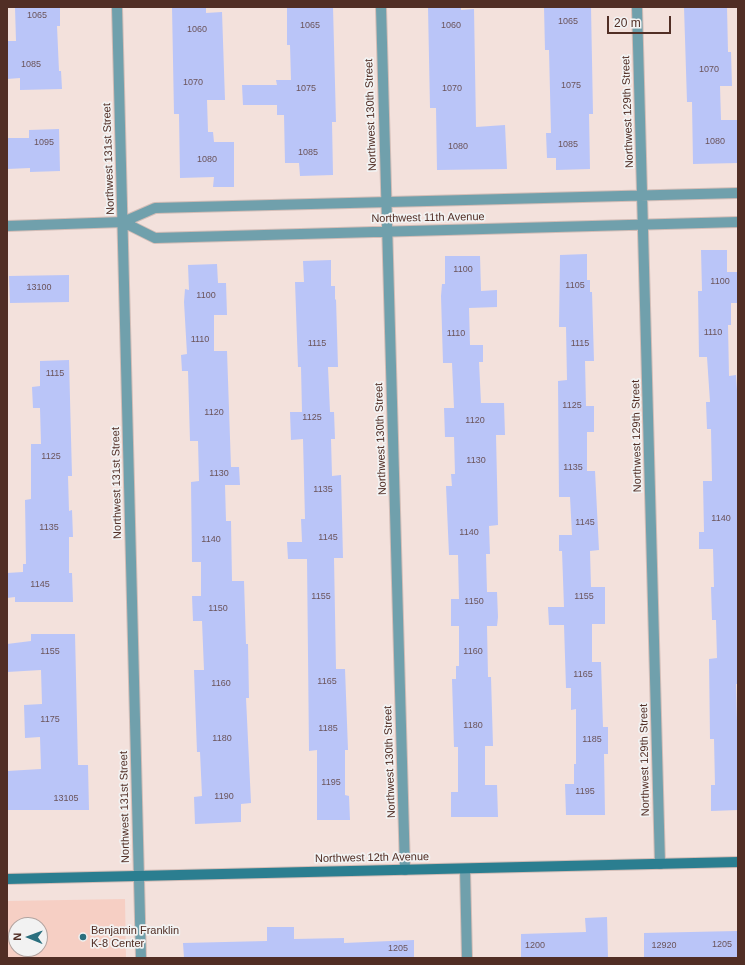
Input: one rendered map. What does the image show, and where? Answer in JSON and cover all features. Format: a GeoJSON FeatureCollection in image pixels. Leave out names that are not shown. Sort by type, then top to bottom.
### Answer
{"type":"FeatureCollection","features":[{"type":"Feature","properties":{"kind":"street","name":"Northwest 131st Street"},"geometry":{"type":"LineString","coordinates":[[116,7],[123,222],[141,958]]}},
{"type":"Feature","properties":{"kind":"street","name":"Northwest 130th Street"},"geometry":{"type":"LineString","coordinates":[[381,7],[386,231],[405,870]]}},
{"type":"Feature","properties":{"kind":"street","name":"Northwest 129th Street"},"geometry":{"type":"LineString","coordinates":[[637,7],[660,864]]}},
{"type":"Feature","properties":{"kind":"street","name":"Northwest 11th Avenue"},"geometry":{"type":"LineString","coordinates":[[7,226],[123,222],[155,208],[738,193]]}},
{"type":"Feature","properties":{"kind":"street","name":"Northwest 11th Avenue"},"geometry":{"type":"LineString","coordinates":[[123,222],[155,238],[738,222]]}},
{"type":"Feature","properties":{"kind":"street","name":"Northwest 12th Avenue"},"geometry":{"type":"LineString","coordinates":[[7,879],[738,862]]}},
{"type":"Feature","properties":{"kind":"street"},"geometry":{"type":"LineString","coordinates":[[464,869],[467,958]]}},
{"type":"Feature","properties":{"kind":"shaded area","name":"Benjamin Franklin K-8 Center"},"geometry":{"type":"Polygon","coordinates":[[[125,899],[126,958],[7,958],[7,901],[125,899]]]}},
{"type":"Feature","properties":{"kind":"building"},"geometry":{"type":"Polygon","coordinates":[[[15,7],[60,7],[60,26],[57,26],[59,71],[61,71],[62,89],[20,90],[20,78],[7,79],[7,41],[16,41],[15,7]]]}},
{"type":"Feature","properties":{"kind":"building"},"geometry":{"type":"Polygon","coordinates":[[[172,7],[206,7],[206,13],[222,12],[225,100],[207,100],[208,132],[213,132],[214,142],[234,142],[234,187],[213,187],[214,177],[180,178],[179,114],[174,114],[172,7]]]}},
{"type":"Feature","properties":{"kind":"building"},"geometry":{"type":"Polygon","coordinates":[[[287,7],[333,7],[336,122],[332,122],[333,175],[300,176],[299,163],[285,163],[284,115],[277,115],[277,105],[243,105],[242,85],[277,85],[276,80],[291,80],[290,45],[287,45],[287,7]]]}},
{"type":"Feature","properties":{"kind":"building"},"geometry":{"type":"Polygon","coordinates":[[[428,7],[461,7],[461,10],[474,9],[476,127],[505,125],[507,169],[437,170],[436,108],[430,108],[428,7]]]}},
{"type":"Feature","properties":{"kind":"building"},"geometry":{"type":"Polygon","coordinates":[[[544,7],[591,7],[593,114],[589,114],[590,169],[556,170],[556,158],[547,158],[546,133],[551,133],[549,50],[545,50],[544,7]]]}},
{"type":"Feature","properties":{"kind":"building"},"geometry":{"type":"Polygon","coordinates":[[[684,7],[727,7],[728,52],[731,52],[732,86],[720,86],[721,120],[738,120],[738,163],[693,164],[692,102],[687,102],[684,7]]]}},
{"type":"Feature","properties":{"kind":"building"},"geometry":{"type":"Polygon","coordinates":[[[59,129],[60,171],[30,172],[30,168],[7,169],[7,138],[29,138],[29,130],[59,129]]]}},
{"type":"Feature","properties":{"kind":"building"},"geometry":{"type":"Polygon","coordinates":[[[701,250],[727,250],[727,272],[738,272],[738,303],[731,303],[731,325],[728,325],[729,376],[736,375],[738,404],[738,684],[736,684],[738,720],[738,810],[711,811],[711,785],[715,785],[714,739],[710,739],[709,659],[717,658],[716,620],[712,620],[711,587],[714,587],[713,549],[699,549],[699,532],[704,532],[703,481],[712,481],[711,429],[707,429],[706,402],[710,402],[707,357],[699,357],[698,291],[702,291],[701,250]]]}},
{"type":"Feature","properties":{"kind":"building"},"geometry":{"type":"Polygon","coordinates":[[[587,254],[587,280],[590,280],[590,292],[592,292],[594,361],[585,361],[586,406],[594,406],[594,432],[587,432],[587,471],[595,471],[599,550],[590,551],[591,587],[605,587],[605,624],[592,624],[592,662],[601,662],[603,727],[608,727],[608,754],[604,754],[605,815],[566,815],[565,784],[574,784],[574,764],[576,764],[576,709],[571,710],[571,688],[566,688],[564,625],[549,625],[548,607],[564,607],[562,551],[559,551],[559,535],[572,535],[570,497],[559,497],[558,381],[567,380],[566,327],[559,327],[560,255],[587,254]]]}},
{"type":"Feature","properties":{"kind":"building"},"geometry":{"type":"Polygon","coordinates":[[[445,256],[480,256],[481,291],[497,290],[497,307],[469,308],[470,345],[483,345],[483,362],[479,362],[481,403],[504,403],[505,435],[496,435],[498,525],[489,526],[490,554],[486,554],[487,592],[497,592],[498,617],[497,626],[487,626],[488,677],[491,677],[493,746],[485,746],[485,785],[497,785],[498,817],[451,817],[451,792],[458,792],[458,747],[454,747],[452,679],[456,679],[456,666],[459,666],[459,626],[451,626],[451,599],[459,599],[458,555],[449,555],[446,486],[452,486],[451,474],[455,474],[454,437],[445,437],[444,408],[454,408],[452,363],[443,363],[441,296],[442,284],[445,284],[445,256]]]}},
{"type":"Feature","properties":{"kind":"building"},"geometry":{"type":"Polygon","coordinates":[[[331,260],[331,286],[335,286],[335,300],[336,299],[338,367],[328,367],[330,412],[334,412],[335,439],[331,439],[332,476],[341,475],[343,558],[334,558],[336,669],[345,669],[348,750],[345,750],[345,795],[349,796],[350,820],[317,820],[317,750],[309,751],[307,559],[288,559],[287,542],[302,542],[301,519],[305,519],[303,439],[291,440],[290,412],[302,412],[301,367],[298,367],[295,282],[304,282],[303,261],[331,260]]]}},
{"type":"Feature","properties":{"kind":"building"},"geometry":{"type":"Polygon","coordinates":[[[217,264],[218,283],[226,283],[227,315],[214,315],[214,351],[227,351],[231,467],[239,467],[240,485],[225,485],[226,521],[231,521],[232,581],[244,581],[246,644],[248,644],[249,698],[246,698],[251,803],[241,804],[241,822],[195,824],[194,797],[202,796],[200,752],[197,752],[194,670],[204,670],[202,621],[193,621],[192,596],[201,596],[201,562],[192,562],[191,482],[199,481],[198,441],[190,441],[188,371],[182,371],[181,355],[187,354],[184,302],[185,289],[189,290],[188,265],[217,264]]]}},
{"type":"Feature","properties":{"kind":"building"},"geometry":{"type":"Polygon","coordinates":[[[69,275],[69,302],[10,303],[9,276],[69,275]]]}},
{"type":"Feature","properties":{"kind":"building"},"geometry":{"type":"Polygon","coordinates":[[[69,360],[72,476],[68,476],[69,511],[72,510],[73,537],[69,537],[69,573],[72,573],[73,602],[15,602],[15,597],[7,598],[7,573],[23,572],[23,564],[26,564],[25,500],[31,499],[31,444],[41,444],[40,408],[33,408],[32,387],[40,386],[40,361],[69,360]]]}},
{"type":"Feature","properties":{"kind":"building"},"geometry":{"type":"Polygon","coordinates":[[[31,634],[75,634],[78,765],[88,765],[89,810],[7,810],[7,771],[41,769],[40,737],[25,738],[24,705],[42,704],[41,670],[7,672],[7,644],[31,641],[31,634]]]}},
{"type":"Feature","properties":{"kind":"building"},"geometry":{"type":"Polygon","coordinates":[[[607,917],[608,958],[521,958],[521,934],[586,932],[585,918],[607,917]]]}},
{"type":"Feature","properties":{"kind":"building"},"geometry":{"type":"Polygon","coordinates":[[[267,927],[294,927],[294,939],[344,938],[344,943],[414,940],[414,958],[184,958],[183,943],[267,941],[267,927]]]}},
{"type":"Feature","properties":{"kind":"building"},"geometry":{"type":"Polygon","coordinates":[[[737,931],[737,958],[644,958],[644,933],[737,931]]]}},
{"type":"Feature","properties":{"kind":"place","name":"Benjamin Franklin K-8 Center"},"geometry":{"type":"Point","coordinates":[83,937]}}]}
